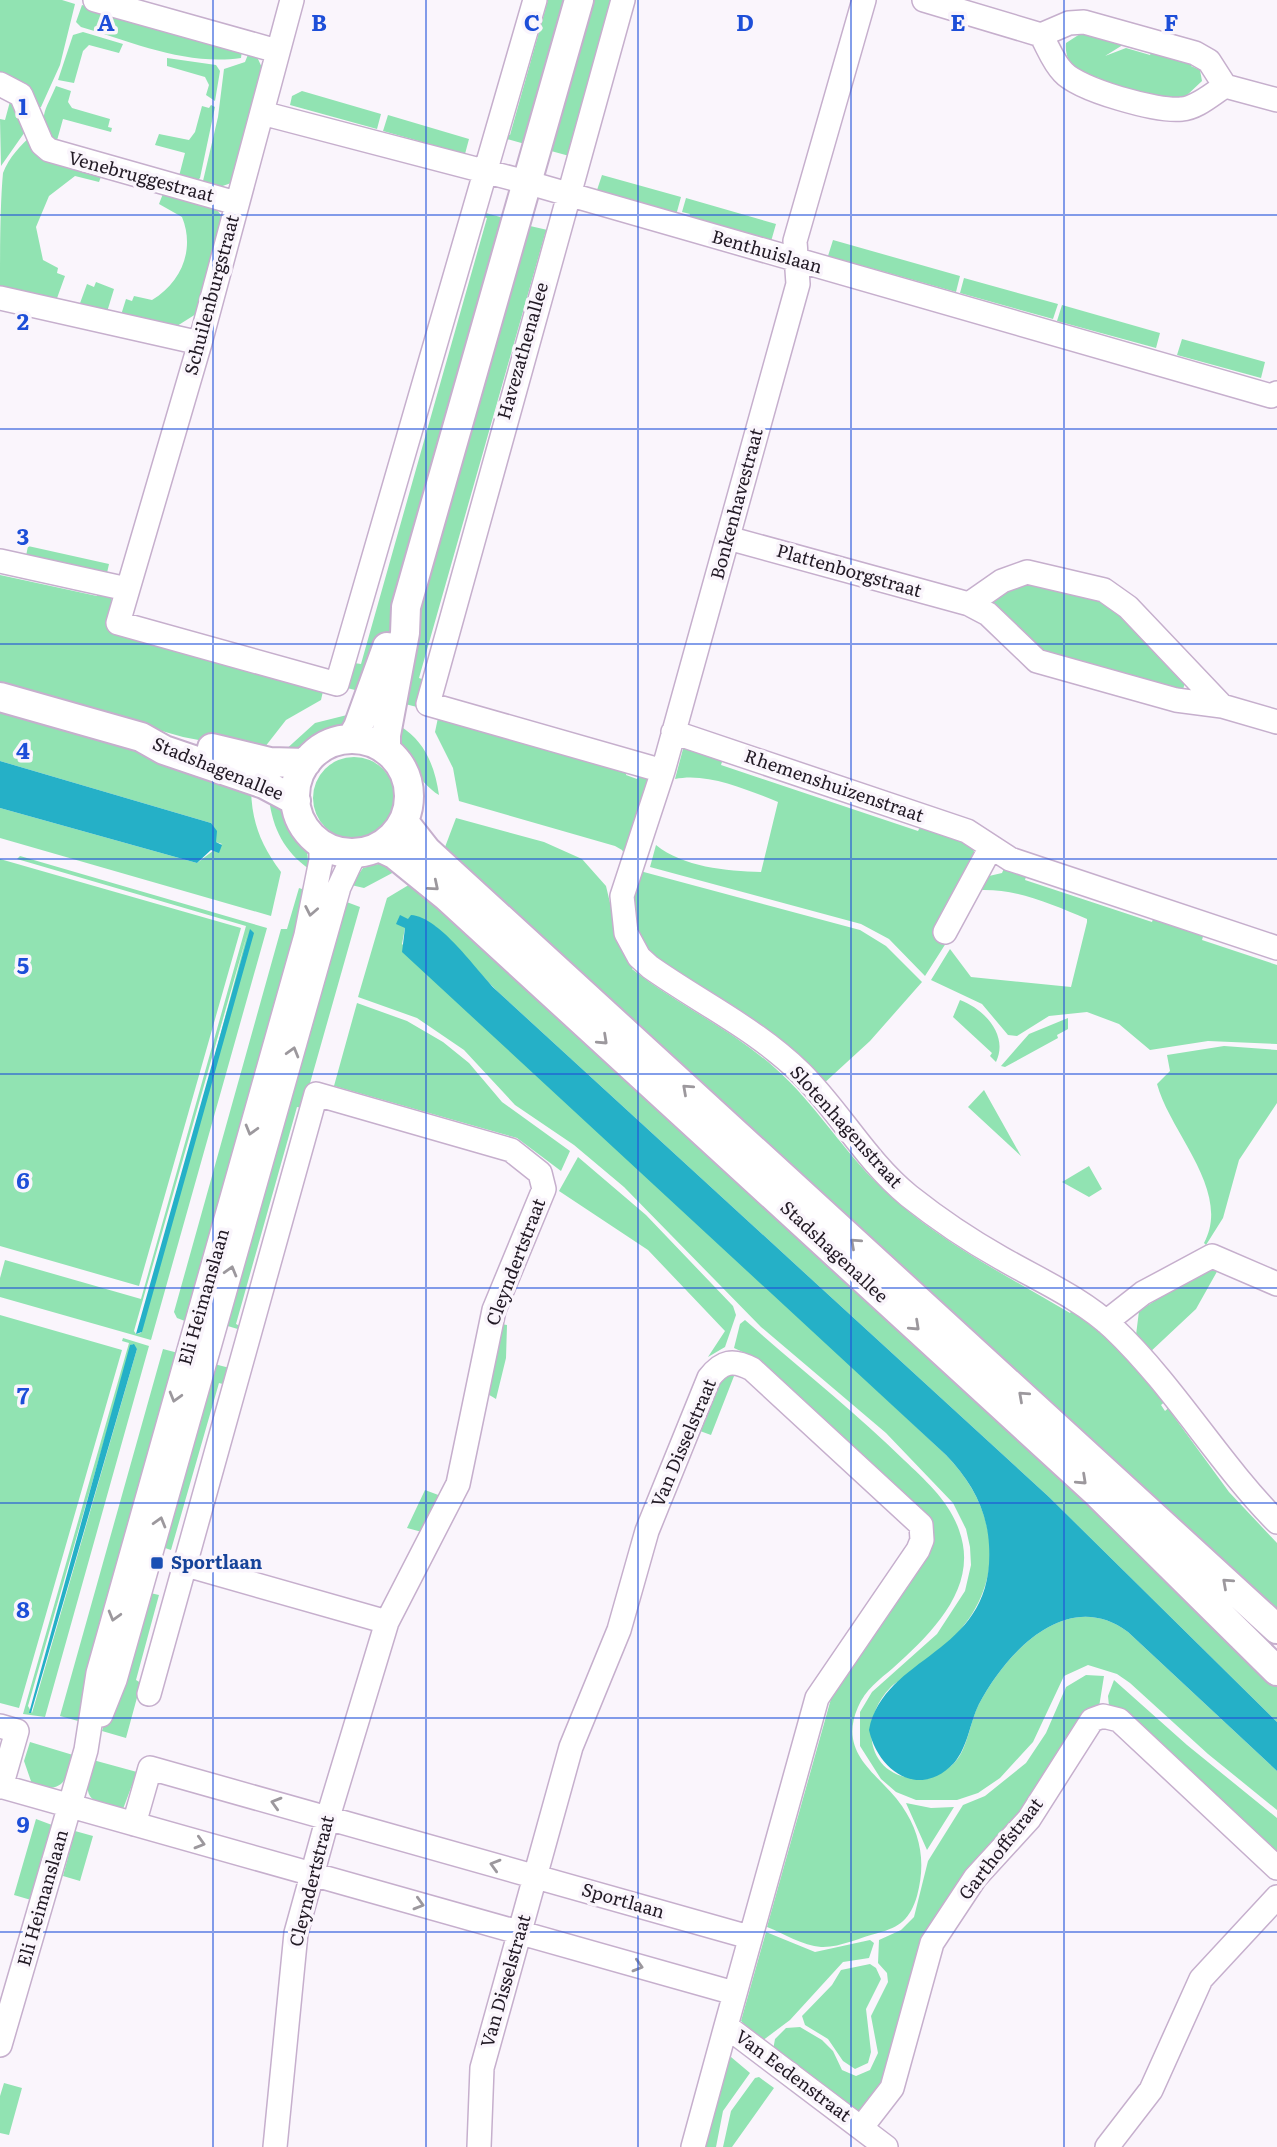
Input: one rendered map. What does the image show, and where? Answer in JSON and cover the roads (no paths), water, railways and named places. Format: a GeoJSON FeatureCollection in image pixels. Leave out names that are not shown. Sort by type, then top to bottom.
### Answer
{"type":"FeatureCollection","features":[{"type":"Feature","properties":{"kind":"main road"},"geometry":{"type":"LineString","coordinates":[[386,750],[386,735],[405,633],[406,607],[579,0]]}},
{"type":"Feature","properties":{"kind":"main road"},"geometry":{"type":"LineString","coordinates":[[351,739],[366,707],[393,629],[406,607]]}},
{"type":"Feature","properties":{"kind":"main road","name":"Stadshagenallee"},"geometry":{"type":"LineString","coordinates":[[0,697],[141,737],[167,738],[270,762],[306,763]]}},
{"type":"Feature","properties":{"kind":"main road","name":"Stadshagenallee"},"geometry":{"type":"LineString","coordinates":[[141,737],[164,750],[264,784],[296,802]]}},
{"type":"Feature","properties":{"kind":"main road"},"geometry":{"type":"LineString","coordinates":[[351,739],[370,742],[386,750],[400,765],[408,783],[410,803],[404,822],[393,836],[367,850],[337,851],[321,844],[303,826],[296,802],[297,781],[306,763],[326,746],[351,739]]}},
{"type":"Feature","properties":{"kind":"main road","name":"Stadshagenallee"},"geometry":{"type":"LineString","coordinates":[[404,822],[426,850],[1277,1629]]}},
{"type":"Feature","properties":{"kind":"main road","name":"Stadshagenallee"},"geometry":{"type":"LineString","coordinates":[[367,850],[394,854],[447,897],[1077,1474],[1277,1671]]}},
{"type":"Feature","properties":{"kind":"street"},"geometry":{"type":"LineString","coordinates":[[95,0],[156,8],[277,51]]}},
{"type":"Feature","properties":{"kind":"street","name":"Schuilenburgstraat"},"geometry":{"type":"LineString","coordinates":[[292,0],[200,343],[118,623],[337,684],[485,174]]}},
{"type":"Feature","properties":{"kind":"street"},"geometry":{"type":"LineString","coordinates":[[485,174],[535,0]]}},
{"type":"Feature","properties":{"kind":"street","name":"Havezathenallee"},"geometry":{"type":"LineString","coordinates":[[623,0],[428,704],[663,771]]}},
{"type":"Feature","properties":{"kind":"street","name":"Bonkenhavestraat"},"geometry":{"type":"LineString","coordinates":[[663,771],[797,284],[796,242],[864,0]]}},
{"type":"Feature","properties":{"kind":"street"},"geometry":{"type":"LineString","coordinates":[[923,0],[1041,35],[1069,23],[1084,22],[1121,32],[1195,53],[1209,61],[1225,86],[1277,100]]}},
{"type":"Feature","properties":{"kind":"street"},"geometry":{"type":"LineString","coordinates":[[1041,35],[1063,72],[1078,83],[1096,90],[1161,108],[1183,110],[1193,107],[1225,86]]}},
{"type":"Feature","properties":{"kind":"street","name":"Venebruggestraat"},"geometry":{"type":"LineString","coordinates":[[0,84],[21,95],[42,144],[49,150],[236,203]]}},
{"type":"Feature","properties":{"kind":"street","name":"Benthuislaan"},"geometry":{"type":"LineString","coordinates":[[262,113],[485,174],[526,182],[1275,401]]}},
{"type":"Feature","properties":{"kind":"street"},"geometry":{"type":"LineString","coordinates":[[0,298],[200,343]]}},
{"type":"Feature","properties":{"kind":"street","name":"Plattenborgstraat"},"geometry":{"type":"LineString","coordinates":[[728,538],[970,604],[988,614],[1037,661],[1176,700],[1222,706],[1277,722]]}},
{"type":"Feature","properties":{"kind":"street"},"geometry":{"type":"LineString","coordinates":[[0,561],[127,589]]}},
{"type":"Feature","properties":{"kind":"street"},"geometry":{"type":"LineString","coordinates":[[970,604],[1002,581],[1027,572],[1104,590],[1128,607],[1222,706]]}},
{"type":"Feature","properties":{"kind":"street","name":"Rhemenshuizenstraat"},"geometry":{"type":"LineString","coordinates":[[673,732],[967,831],[1010,859],[1277,948]]}},
{"type":"Feature","properties":{"kind":"street","name":"Slotenhagenstraat"},"geometry":{"type":"LineString","coordinates":[[663,771],[622,896],[626,933],[639,957],[661,975],[739,1022],[780,1054],[820,1094],[852,1137],[908,1195],[956,1231],[1045,1282],[1106,1322],[1156,1372],[1233,1473],[1277,1522]]}},
{"type":"Feature","properties":{"kind":"street","name":"Eli Heimanslaan"},"geometry":{"type":"LineString","coordinates":[[0,2045],[86,1750],[115,1680],[306,935],[321,860],[321,844]]}},
{"type":"Feature","properties":{"kind":"street"},"geometry":{"type":"LineString","coordinates":[[945,932],[991,847]]}},
{"type":"Feature","properties":{"kind":"street","name":"Eli Heimanslaan"},"geometry":{"type":"LineString","coordinates":[[203,1334],[339,887],[367,850]]}},
{"type":"Feature","properties":{"kind":"street","name":"Cleyndertstraat"},"geometry":{"type":"LineString","coordinates":[[149,1694],[183,1564],[316,1094],[512,1150],[543,1178],[544,1189],[494,1310],[458,1484],[387,1622],[328,1817],[296,1933],[275,2147]]}},
{"type":"Feature","properties":{"kind":"street"},"geometry":{"type":"LineString","coordinates":[[1106,1322],[1143,1293],[1212,1256],[1277,1284]]}},
{"type":"Feature","properties":{"kind":"street"},"geometry":{"type":"LineString","coordinates":[[203,1334],[245,1346]]}},
{"type":"Feature","properties":{"kind":"street","name":"Van Disselstraat"},"geometry":{"type":"LineString","coordinates":[[479,2147],[482,2068],[571,1747],[619,1630],[647,1531],[709,1378],[724,1363],[732,1361],[744,1364],[916,1520],[923,1533],[918,1550],[817,1698],[734,1993]]}},
{"type":"Feature","properties":{"kind":"street"},"geometry":{"type":"LineString","coordinates":[[183,1564],[387,1622]]}},
{"type":"Feature","properties":{"kind":"street","name":"Garthoffstraat"},"geometry":{"type":"LineString","coordinates":[[861,2128],[892,2088],[932,1943],[975,1878],[1029,1819],[1093,1720],[1103,1716],[1119,1720],[1277,1868]]}},
{"type":"Feature","properties":{"kind":"street"},"geometry":{"type":"LineString","coordinates":[[0,1726],[17,1731],[1,1786],[734,1993]]}},
{"type":"Feature","properties":{"kind":"street","name":"Sportlaan"},"geometry":{"type":"LineString","coordinates":[[134,1824],[150,1768],[749,1937]]}},
{"type":"Feature","properties":{"kind":"street"},"geometry":{"type":"LineString","coordinates":[[1107,2147],[1151,2090],[1201,1979],[1277,1897]]}},
{"type":"Feature","properties":{"kind":"street","name":"Van Eedenstraat"},"geometry":{"type":"LineString","coordinates":[[734,1993],[726,2026],[886,2147]]}},
{"type":"Feature","properties":{"kind":"street"},"geometry":{"type":"LineString","coordinates":[[693,2147],[726,2026]]}},
{"type":"Feature","properties":{"kind":"water"},"geometry":{"type":"Polygon","coordinates":[[[0,761],[211,823],[217,831],[216,842],[222,845],[219,853],[211,850],[197,863],[0,808],[0,761]]]}},
{"type":"Feature","properties":{"kind":"water"},"geometry":{"type":"Polygon","coordinates":[[[400,915],[408,919],[411,915],[422,918],[445,934],[496,990],[1049,1497],[1277,1722],[1277,1771],[1128,1632],[1106,1620],[1083,1617],[1062,1621],[1042,1631],[1006,1664],[979,1704],[959,1757],[941,1774],[914,1780],[891,1768],[881,1758],[869,1730],[879,1704],[895,1684],[958,1632],[975,1610],[987,1582],[988,1532],[970,1485],[946,1455],[402,952],[405,928],[396,924],[400,915]]]}},
{"type":"Feature","properties":{"kind":"water"},"geometry":{"type":"Polygon","coordinates":[[[250,929],[254,933],[142,1332],[136,1334],[250,929]]]}},
{"type":"Feature","properties":{"kind":"water"},"geometry":{"type":"Polygon","coordinates":[[[134,1344],[137,1349],[29,1713],[130,1345],[134,1344]]]}},
{"type":"Feature","properties":{"kind":"place","name":"Sportlaan"},"geometry":{"type":"Point","coordinates":[157,1563]}}]}
